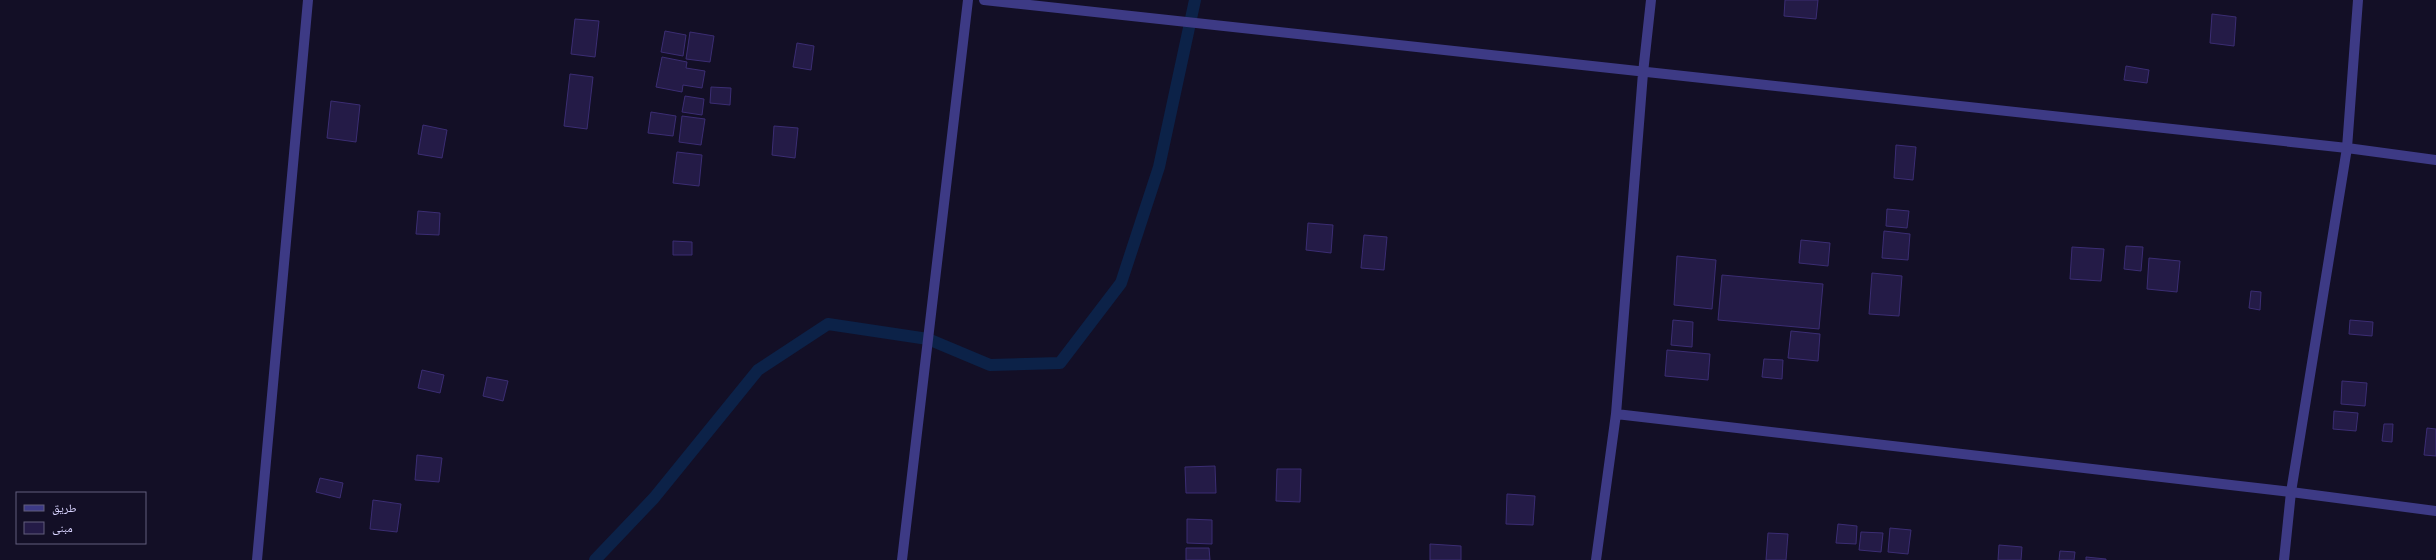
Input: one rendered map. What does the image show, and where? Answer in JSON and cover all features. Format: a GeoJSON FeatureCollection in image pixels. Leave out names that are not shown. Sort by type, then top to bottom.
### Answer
{"type":"FeatureCollection","features":[{"type":"Feature","properties":{"kind":"street"},"geometry":{"type":"LineString","coordinates":[[257,560],[308,0]]}},
{"type":"Feature","properties":{"kind":"street"},"geometry":{"type":"LineString","coordinates":[[902,560],[968,0]]}},
{"type":"Feature","properties":{"kind":"street"},"geometry":{"type":"LineString","coordinates":[[984,0],[2347,148],[2436,160]]}},
{"type":"Feature","properties":{"kind":"street"},"geometry":{"type":"LineString","coordinates":[[1596,560],[1616,414],[1643,72],[1651,0]]}},
{"type":"Feature","properties":{"kind":"street"},"geometry":{"type":"LineString","coordinates":[[2284,560],[2291,492],[2347,148],[2358,0]]}},
{"type":"Feature","properties":{"kind":"street"},"geometry":{"type":"LineString","coordinates":[[1616,414],[2291,492],[2436,511]]}},
{"type":"Feature","properties":{"kind":"building"},"geometry":{"type":"Polygon","coordinates":[[[1785,0],[1818,0],[1816,19],[1784,16],[1785,0]]]}},
{"type":"Feature","properties":{"kind":"building"},"geometry":{"type":"Polygon","coordinates":[[[2212,14],[2236,17],[2234,46],[2210,43],[2212,14]]]}},
{"type":"Feature","properties":{"kind":"building"},"geometry":{"type":"Polygon","coordinates":[[[575,19],[599,21],[595,57],[571,54],[575,19]]]}},
{"type":"Feature","properties":{"kind":"building"},"geometry":{"type":"Polygon","coordinates":[[[665,31],[686,35],[683,56],[661,52],[665,31]]]}},
{"type":"Feature","properties":{"kind":"building"},"geometry":{"type":"Polygon","coordinates":[[[690,32],[714,36],[710,62],[686,59],[690,32]]]}},
{"type":"Feature","properties":{"kind":"building"},"geometry":{"type":"Polygon","coordinates":[[[797,43],[814,46],[811,70],[793,67],[797,43]]]}},
{"type":"Feature","properties":{"kind":"building"},"geometry":{"type":"Polygon","coordinates":[[[662,57],[687,62],[686,68],[705,71],[702,88],[683,85],[682,92],[656,87],[662,57]]]}},
{"type":"Feature","properties":{"kind":"building"},"geometry":{"type":"Polygon","coordinates":[[[2126,66],[2149,70],[2147,83],[2124,80],[2126,66]]]}},
{"type":"Feature","properties":{"kind":"building"},"geometry":{"type":"Polygon","coordinates":[[[570,74],[593,77],[587,129],[564,126],[570,74]]]}},
{"type":"Feature","properties":{"kind":"building"},"geometry":{"type":"Polygon","coordinates":[[[711,87],[731,88],[730,105],[710,103],[711,87]]]}},
{"type":"Feature","properties":{"kind":"building"},"geometry":{"type":"Polygon","coordinates":[[[685,96],[704,99],[702,115],[682,112],[685,96]]]}},
{"type":"Feature","properties":{"kind":"building"},"geometry":{"type":"Polygon","coordinates":[[[331,101],[360,105],[356,142],[327,138],[331,101]]]}},
{"type":"Feature","properties":{"kind":"building"},"geometry":{"type":"Polygon","coordinates":[[[651,112],[676,116],[673,136],[648,133],[651,112]]]}},
{"type":"Feature","properties":{"kind":"building"},"geometry":{"type":"Polygon","coordinates":[[[682,116],[705,119],[701,145],[679,142],[682,116]]]}},
{"type":"Feature","properties":{"kind":"building"},"geometry":{"type":"Polygon","coordinates":[[[423,125],[447,130],[442,158],[418,154],[423,125]]]}},
{"type":"Feature","properties":{"kind":"building"},"geometry":{"type":"Polygon","coordinates":[[[774,126],[798,128],[795,158],[772,155],[774,126]]]}},
{"type":"Feature","properties":{"kind":"building"},"geometry":{"type":"Polygon","coordinates":[[[1896,145],[1916,147],[1913,180],[1894,178],[1896,145]]]}},
{"type":"Feature","properties":{"kind":"building"},"geometry":{"type":"Polygon","coordinates":[[[677,152],[702,155],[699,186],[673,183],[677,152]]]}},
{"type":"Feature","properties":{"kind":"building"},"geometry":{"type":"Polygon","coordinates":[[[1887,209],[1909,211],[1907,228],[1886,226],[1887,209]]]}},
{"type":"Feature","properties":{"kind":"building"},"geometry":{"type":"Polygon","coordinates":[[[418,211],[440,213],[439,235],[416,234],[418,211]]]}},
{"type":"Feature","properties":{"kind":"building"},"geometry":{"type":"Polygon","coordinates":[[[1308,223],[1333,225],[1331,253],[1306,250],[1308,223]]]}},
{"type":"Feature","properties":{"kind":"building"},"geometry":{"type":"Polygon","coordinates":[[[1884,231],[1910,234],[1908,260],[1882,258],[1884,231]]]}},
{"type":"Feature","properties":{"kind":"building"},"geometry":{"type":"Polygon","coordinates":[[[1364,235],[1387,237],[1384,270],[1361,268],[1364,235]]]}},
{"type":"Feature","properties":{"kind":"building"},"geometry":{"type":"Polygon","coordinates":[[[1801,240],[1830,243],[1828,266],[1799,263],[1801,240]]]}},
{"type":"Feature","properties":{"kind":"building"},"geometry":{"type":"Polygon","coordinates":[[[673,241],[692,242],[692,255],[673,255],[673,241]]]}},
{"type":"Feature","properties":{"kind":"building"},"geometry":{"type":"Polygon","coordinates":[[[2126,246],[2143,247],[2141,271],[2124,269],[2126,246]]]}},
{"type":"Feature","properties":{"kind":"building"},"geometry":{"type":"Polygon","coordinates":[[[2072,247],[2104,249],[2101,281],[2070,279],[2072,247]]]}},
{"type":"Feature","properties":{"kind":"building"},"geometry":{"type":"Polygon","coordinates":[[[1677,256],[1716,260],[1712,309],[1674,305],[1677,256]]]}},
{"type":"Feature","properties":{"kind":"building"},"geometry":{"type":"Polygon","coordinates":[[[2149,258],[2180,261],[2177,292],[2147,289],[2149,258]]]}},
{"type":"Feature","properties":{"kind":"building"},"geometry":{"type":"Polygon","coordinates":[[[1872,273],[1902,276],[1899,316],[1869,314],[1872,273]]]}},
{"type":"Feature","properties":{"kind":"building"},"geometry":{"type":"Polygon","coordinates":[[[1722,275],[1823,284],[1819,329],[1718,320],[1722,275]]]}},
{"type":"Feature","properties":{"kind":"building"},"geometry":{"type":"Polygon","coordinates":[[[2251,291],[2261,292],[2260,310],[2249,308],[2251,291]]]}},
{"type":"Feature","properties":{"kind":"building"},"geometry":{"type":"Polygon","coordinates":[[[1673,320],[1693,322],[1692,347],[1671,345],[1673,320]]]}},
{"type":"Feature","properties":{"kind":"building"},"geometry":{"type":"Polygon","coordinates":[[[2350,320],[2373,322],[2372,336],[2349,334],[2350,320]]]}},
{"type":"Feature","properties":{"kind":"building"},"geometry":{"type":"Polygon","coordinates":[[[1791,331],[1820,334],[1818,361],[1788,358],[1791,331]]]}},
{"type":"Feature","properties":{"kind":"building"},"geometry":{"type":"Polygon","coordinates":[[[1667,350],[1710,354],[1708,380],[1665,376],[1667,350]]]}},
{"type":"Feature","properties":{"kind":"building"},"geometry":{"type":"Polygon","coordinates":[[[1764,359],[1783,360],[1782,379],[1762,377],[1764,359]]]}},
{"type":"Feature","properties":{"kind":"building"},"geometry":{"type":"Polygon","coordinates":[[[422,370],[444,375],[440,393],[418,388],[422,370]]]}},
{"type":"Feature","properties":{"kind":"building"},"geometry":{"type":"Polygon","coordinates":[[[487,377],[508,381],[503,401],[483,396],[487,377]]]}},
{"type":"Feature","properties":{"kind":"building"},"geometry":{"type":"Polygon","coordinates":[[[2342,381],[2367,383],[2365,406],[2341,404],[2342,381]]]}},
{"type":"Feature","properties":{"kind":"building"},"geometry":{"type":"Polygon","coordinates":[[[2334,411],[2358,413],[2356,431],[2333,429],[2334,411]]]}},
{"type":"Feature","properties":{"kind":"building"},"geometry":{"type":"Polygon","coordinates":[[[2384,424],[2393,424],[2392,442],[2382,441],[2384,424]]]}},
{"type":"Feature","properties":{"kind":"building"},"geometry":{"type":"Polygon","coordinates":[[[2427,428],[2436,429],[2436,456],[2424,455],[2427,428]]]}},
{"type":"Feature","properties":{"kind":"building"},"geometry":{"type":"Polygon","coordinates":[[[417,455],[442,458],[439,482],[415,480],[417,455]]]}},
{"type":"Feature","properties":{"kind":"building"},"geometry":{"type":"Polygon","coordinates":[[[1215,466],[1216,493],[1186,493],[1185,467],[1215,466]]]}},
{"type":"Feature","properties":{"kind":"building"},"geometry":{"type":"Polygon","coordinates":[[[1277,469],[1301,469],[1300,502],[1276,501],[1277,469]]]}},
{"type":"Feature","properties":{"kind":"building"},"geometry":{"type":"Polygon","coordinates":[[[320,478],[343,483],[340,498],[316,492],[320,478]]]}},
{"type":"Feature","properties":{"kind":"building"},"geometry":{"type":"Polygon","coordinates":[[[1507,494],[1535,496],[1533,525],[1506,524],[1507,494]]]}},
{"type":"Feature","properties":{"kind":"building"},"geometry":{"type":"Polygon","coordinates":[[[373,500],[401,504],[397,532],[370,529],[373,500]]]}},
{"type":"Feature","properties":{"kind":"building"},"geometry":{"type":"Polygon","coordinates":[[[1187,519],[1212,520],[1212,544],[1187,543],[1187,519]]]}},
{"type":"Feature","properties":{"kind":"building"},"geometry":{"type":"Polygon","coordinates":[[[1838,524],[1857,526],[1856,544],[1836,543],[1838,524]]]}},
{"type":"Feature","properties":{"kind":"building"},"geometry":{"type":"Polygon","coordinates":[[[1890,528],[1911,530],[1908,554],[1888,552],[1890,528]]]}},
{"type":"Feature","properties":{"kind":"building"},"geometry":{"type":"Polygon","coordinates":[[[1861,532],[1883,533],[1881,552],[1859,550],[1861,532]]]}},
{"type":"Feature","properties":{"kind":"building"},"geometry":{"type":"Polygon","coordinates":[[[1768,533],[1788,534],[1786,560],[1766,560],[1768,533]]]}},
{"type":"Feature","properties":{"kind":"building"},"geometry":{"type":"Polygon","coordinates":[[[1430,544],[1461,546],[1461,560],[1430,560],[1430,544]]]}},
{"type":"Feature","properties":{"kind":"building"},"geometry":{"type":"Polygon","coordinates":[[[1999,545],[2022,547],[2021,560],[1998,560],[1999,545]]]}},
{"type":"Feature","properties":{"kind":"building"},"geometry":{"type":"Polygon","coordinates":[[[1186,548],[1209,548],[1210,560],[1186,560],[1186,548]]]}},
{"type":"Feature","properties":{"kind":"building"},"geometry":{"type":"Polygon","coordinates":[[[2060,551],[2075,552],[2074,560],[2059,560],[2060,551]]]}},
{"type":"Feature","properties":{"kind":"building"},"geometry":{"type":"Polygon","coordinates":[[[2086,557],[2106,559],[2106,560],[2086,560],[2086,557]]]}},
{"type":"Feature","properties":{"kind":"waterway"},"geometry":{"type":"LineString","coordinates":[[595,560],[654,498],[758,370],[828,324],[928,339],[990,365],[1060,363],[1121,283],[1159,167],[1195,0]]}}]}
